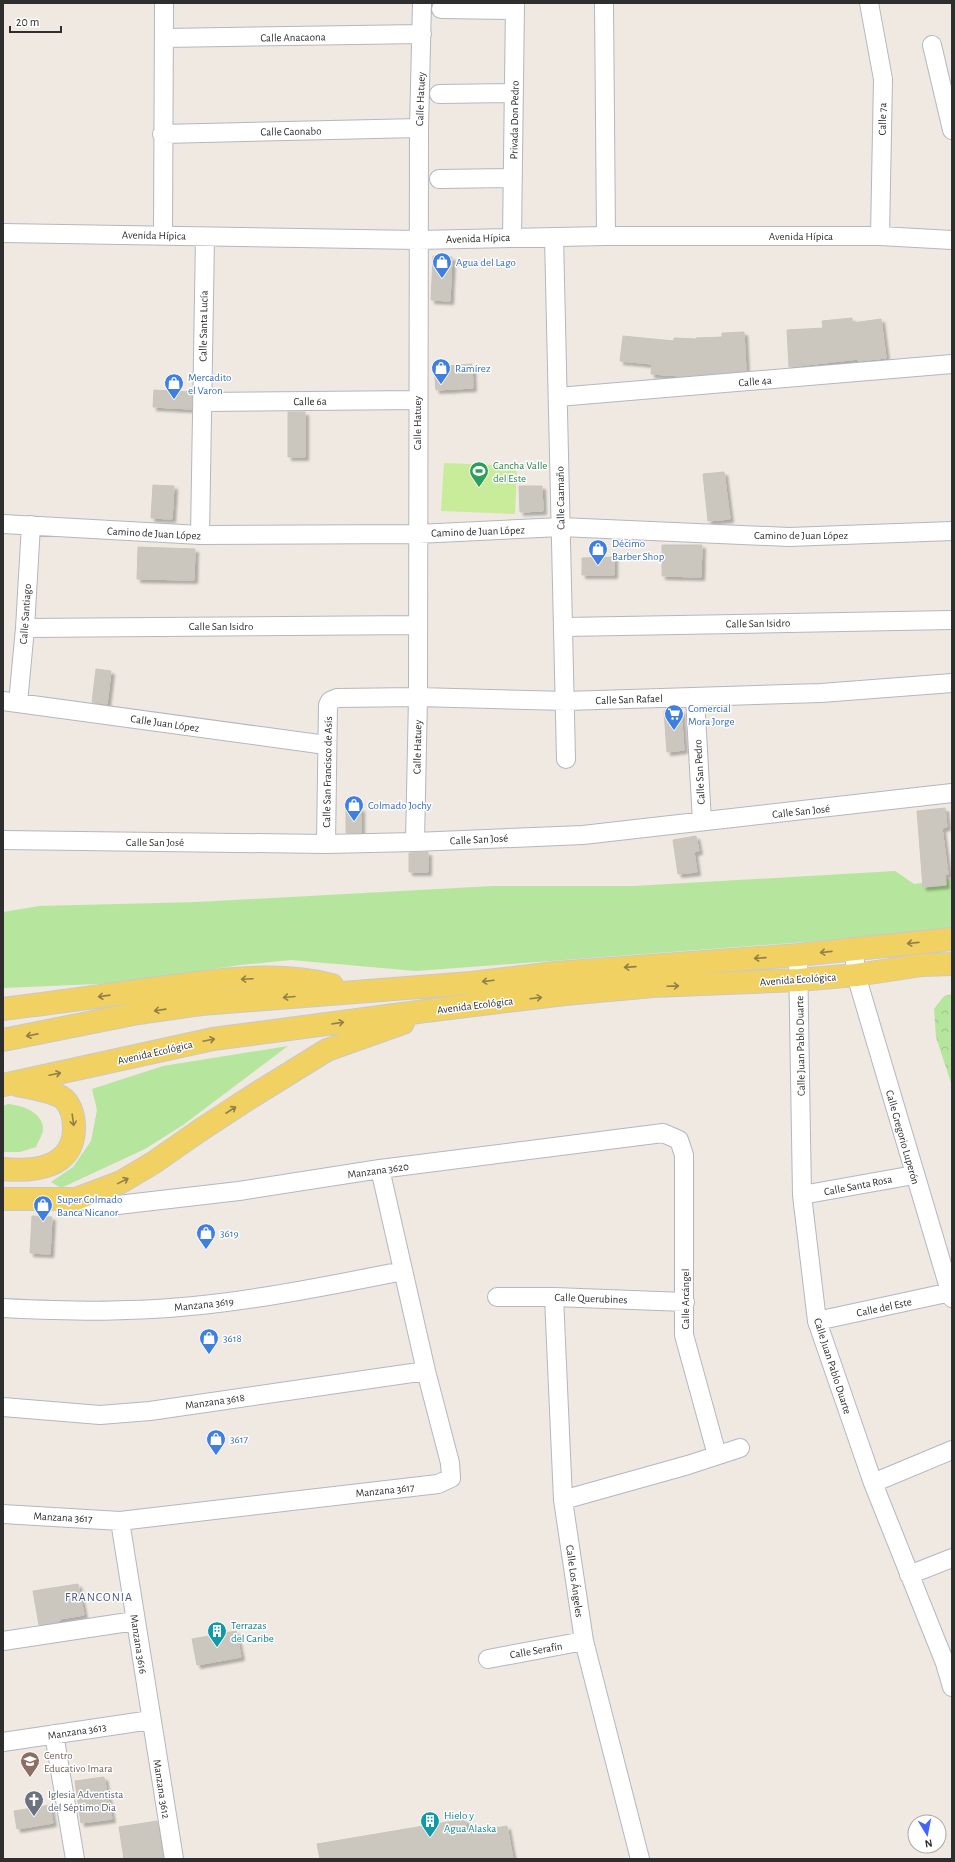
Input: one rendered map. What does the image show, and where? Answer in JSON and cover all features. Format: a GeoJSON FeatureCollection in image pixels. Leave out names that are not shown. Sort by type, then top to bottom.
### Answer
{"type":"FeatureCollection","features":[{"type":"Feature","properties":{"kind":"main road","name":"Avenida Ecológica"},"geometry":{"type":"LineString","coordinates":[[3,1040],[138,1013],[193,1005],[471,983],[555,973],[798,955],[952,939]]}},
{"type":"Feature","properties":{"kind":"main road","name":"Avenida Ecológica"},"geometry":{"type":"LineString","coordinates":[[6,1084],[145,1055],[212,1039],[425,1011],[565,994],[645,987],[799,980],[856,975],[922,965],[952,964]]}},
{"type":"Feature","properties":{"kind":"main road"},"geometry":{"type":"LineString","coordinates":[[3,1010],[211,981],[248,979],[271,978],[316,981],[355,991]]}},
{"type":"Feature","properties":{"kind":"main road"},"geometry":{"type":"LineString","coordinates":[[3,1199],[76,1199],[121,1182],[147,1167],[199,1131],[327,1050],[397,1027],[425,1011]]}},
{"type":"Feature","properties":{"kind":"main road"},"geometry":{"type":"LineString","coordinates":[[3,1169],[26,1171],[50,1166],[64,1156],[74,1138],[74,1116],[64,1099],[49,1092],[6,1084]]}},
{"type":"Feature","properties":{"kind":"street"},"geometry":{"type":"LineString","coordinates":[[163,235],[162,134],[164,3]]}},
{"type":"Feature","properties":{"kind":"street","name":"Calle Hatuey"},"geometry":{"type":"LineString","coordinates":[[415,842],[418,697],[418,240],[422,3]]}},
{"type":"Feature","properties":{"kind":"street"},"geometry":{"type":"LineString","coordinates":[[604,3],[606,236]]}},
{"type":"Feature","properties":{"kind":"street","name":"Calle 7a"},"geometry":{"type":"LineString","coordinates":[[869,3],[883,79],[880,236]]}},
{"type":"Feature","properties":{"kind":"street"},"geometry":{"type":"LineString","coordinates":[[441,9],[515,7]]}},
{"type":"Feature","properties":{"kind":"street","name":"Privada Don Pedro"},"geometry":{"type":"LineString","coordinates":[[512,237],[515,7]]}},
{"type":"Feature","properties":{"kind":"street","name":"Calle Anacaona"},"geometry":{"type":"LineString","coordinates":[[164,38],[422,34]]}},
{"type":"Feature","properties":{"kind":"street"},"geometry":{"type":"LineString","coordinates":[[932,45],[952,130]]}},
{"type":"Feature","properties":{"kind":"street"},"geometry":{"type":"LineString","coordinates":[[439,94],[514,93]]}},
{"type":"Feature","properties":{"kind":"street","name":"Calle Caonabo"},"geometry":{"type":"LineString","coordinates":[[162,134],[419,128]]}},
{"type":"Feature","properties":{"kind":"street"},"geometry":{"type":"LineString","coordinates":[[439,179],[513,178]]}},
{"type":"Feature","properties":{"kind":"street","name":"Avenida Hípica"},"geometry":{"type":"LineString","coordinates":[[3,233],[418,240],[606,236],[880,236],[952,240]]}},
{"type":"Feature","properties":{"kind":"street","name":"Calle Santa Lucía"},"geometry":{"type":"LineString","coordinates":[[200,535],[205,236]]}},
{"type":"Feature","properties":{"kind":"street","name":"Calle Caamaño"},"geometry":{"type":"LineString","coordinates":[[554,237],[566,701],[566,759]]}},
{"type":"Feature","properties":{"kind":"street","name":"Calle 4a"},"geometry":{"type":"LineString","coordinates":[[558,397],[952,364]]}},
{"type":"Feature","properties":{"kind":"street","name":"Calle 6a"},"geometry":{"type":"LineString","coordinates":[[202,402],[417,400]]}},
{"type":"Feature","properties":{"kind":"street","name":"Camino de Juan López"},"geometry":{"type":"LineString","coordinates":[[3,524],[200,535],[417,534],[561,527],[789,537],[952,531]]}},
{"type":"Feature","properties":{"kind":"street","name":"Calle Santiago"},"geometry":{"type":"LineString","coordinates":[[11,702],[25,628],[31,525]]}},
{"type":"Feature","properties":{"kind":"street","name":"Calle San Isidro"},"geometry":{"type":"LineString","coordinates":[[564,627],[952,620]]}},
{"type":"Feature","properties":{"kind":"street","name":"Calle San Isidro"},"geometry":{"type":"LineString","coordinates":[[25,628],[418,625]]}},
{"type":"Feature","properties":{"kind":"street","name":"Calle San Rafael"},"geometry":{"type":"LineString","coordinates":[[330,701],[337,698],[418,697],[566,701],[695,698],[821,693],[952,683]]}},
{"type":"Feature","properties":{"kind":"street","name":"Calle San Pedro"},"geometry":{"type":"LineString","coordinates":[[695,698],[702,822]]}},
{"type":"Feature","properties":{"kind":"street","name":"Calle San Francisco de Asís"},"geometry":{"type":"LineString","coordinates":[[326,844],[326,745],[328,705],[330,701]]}},
{"type":"Feature","properties":{"kind":"street","name":"Calle Juan López"},"geometry":{"type":"LineString","coordinates":[[11,702],[326,745]]}},
{"type":"Feature","properties":{"kind":"street","name":"Calle San José"},"geometry":{"type":"LineString","coordinates":[[3,840],[326,844],[583,835],[952,793]]}},
{"type":"Feature","properties":{"kind":"street","name":"Calle Gregorio Luperón"},"geometry":{"type":"LineString","coordinates":[[854,949],[856,975],[914,1175],[951,1295]]}},
{"type":"Feature","properties":{"kind":"street","name":"Calle Juan Pablo Duarte"},"geometry":{"type":"LineString","coordinates":[[798,955],[802,1196],[817,1321],[873,1483],[909,1575],[948,1662],[952,1687]]}},
{"type":"Feature","properties":{"kind":"street","name":"Manzana 3620"},"geometry":{"type":"LineString","coordinates":[[76,1199],[108,1206],[239,1191],[380,1169],[663,1134],[679,1140]]}},
{"type":"Feature","properties":{"kind":"street","name":"Calle Arcángel"},"geometry":{"type":"LineString","coordinates":[[679,1140],[684,1155],[684,1335],[717,1455]]}},
{"type":"Feature","properties":{"kind":"street","name":"Manzana 3617"},"geometry":{"type":"LineString","coordinates":[[3,1514],[120,1521],[438,1484],[451,1478],[450,1463],[426,1371],[380,1169]]}},
{"type":"Feature","properties":{"kind":"street","name":"Calle Santa Rosa"},"geometry":{"type":"LineString","coordinates":[[802,1196],[914,1175]]}},
{"type":"Feature","properties":{"kind":"street","name":"Manzana 3619"},"geometry":{"type":"LineString","coordinates":[[3,1308],[121,1310],[191,1306],[292,1293],[403,1271]]}},
{"type":"Feature","properties":{"kind":"street","name":"Calle del Este"},"geometry":{"type":"LineString","coordinates":[[817,1321],[951,1295]]}},
{"type":"Feature","properties":{"kind":"street","name":"Calle Querubines"},"geometry":{"type":"LineString","coordinates":[[498,1297],[554,1297],[685,1302]]}},
{"type":"Feature","properties":{"kind":"street","name":"Calle Los Ángeles"},"geometry":{"type":"LineString","coordinates":[[554,1297],[553,1319],[563,1500],[584,1641],[640,1859]]}},
{"type":"Feature","properties":{"kind":"street","name":"Manzana 3618"},"geometry":{"type":"LineString","coordinates":[[3,1407],[107,1415],[150,1411],[426,1371]]}},
{"type":"Feature","properties":{"kind":"street"},"geometry":{"type":"LineString","coordinates":[[563,1500],[740,1448]]}},
{"type":"Feature","properties":{"kind":"street"},"geometry":{"type":"LineString","coordinates":[[873,1483],[952,1450]]}},
{"type":"Feature","properties":{"kind":"street","name":"Manzana 3616"},"geometry":{"type":"LineString","coordinates":[[120,1521],[151,1720]]}},
{"type":"Feature","properties":{"kind":"street"},"geometry":{"type":"LineString","coordinates":[[909,1575],[952,1558]]}},
{"type":"Feature","properties":{"kind":"street"},"geometry":{"type":"LineString","coordinates":[[3,1641],[135,1621]]}},
{"type":"Feature","properties":{"kind":"street","name":"Calle Serafín"},"geometry":{"type":"LineString","coordinates":[[488,1659],[584,1641]]}},
{"type":"Feature","properties":{"kind":"street","name":"Manzana 3613"},"geometry":{"type":"LineString","coordinates":[[3,1742],[151,1720]]}},
{"type":"Feature","properties":{"kind":"street","name":"Manzana 3612"},"geometry":{"type":"LineString","coordinates":[[151,1720],[174,1859]]}},
{"type":"Feature","properties":{"kind":"street"},"geometry":{"type":"LineString","coordinates":[[54,1734],[75,1859]]}},
{"type":"Feature","properties":{"kind":"green space","name":"Cancha Valle del Este"},"geometry":{"type":"Polygon","coordinates":[[[444,463],[517,466],[515,514],[441,511],[444,463]]]}},
{"type":"Feature","properties":{"kind":"green space"},"geometry":{"type":"Polygon","coordinates":[[[895,871],[914,884],[952,879],[952,931],[416,971],[291,960],[240,965],[121,983],[3,988],[3,912],[39,906],[197,902],[493,886],[634,886],[895,871]]]}},
{"type":"Feature","properties":{"kind":"green space"},"geometry":{"type":"Polygon","coordinates":[[[952,994],[952,1086],[936,1037],[934,1009],[944,996],[952,994]]]}},
{"type":"Feature","properties":{"kind":"green space"},"geometry":{"type":"Polygon","coordinates":[[[288,1046],[183,1125],[145,1149],[61,1188],[51,1182],[73,1167],[91,1141],[97,1110],[92,1089],[163,1066],[288,1046]]]}},
{"type":"Feature","properties":{"kind":"green space"},"geometry":{"type":"Polygon","coordinates":[[[8,1104],[25,1108],[40,1118],[43,1130],[36,1147],[20,1152],[3,1152],[3,1106],[8,1104]]]}},
{"type":"Feature","properties":{"kind":"building","name":"Agua del Lago"},"geometry":{"type":"Polygon","coordinates":[[[433,256],[452,257],[450,301],[431,300],[433,256]]]}},
{"type":"Feature","properties":{"kind":"building"},"geometry":{"type":"Polygon","coordinates":[[[852,318],[852,323],[881,319],[886,358],[858,361],[858,359],[789,367],[787,330],[823,328],[822,321],[852,318]]]}},
{"type":"Feature","properties":{"kind":"building"},"geometry":{"type":"Polygon","coordinates":[[[744,332],[746,371],[682,376],[651,374],[652,364],[620,361],[623,336],[674,341],[674,338],[697,339],[696,338],[722,337],[722,333],[744,332]]]}},
{"type":"Feature","properties":{"kind":"building"},"geometry":{"type":"Polygon","coordinates":[[[472,364],[473,388],[436,390],[434,367],[472,364]]]}},
{"type":"Feature","properties":{"kind":"building","name":"Mercadito el Varon"},"geometry":{"type":"Polygon","coordinates":[[[154,390],[192,392],[192,409],[153,407],[154,390]]]}},
{"type":"Feature","properties":{"kind":"building"},"geometry":{"type":"Polygon","coordinates":[[[288,412],[305,412],[305,457],[288,457],[288,412]]]}},
{"type":"Feature","properties":{"kind":"building"},"geometry":{"type":"Polygon","coordinates":[[[724,472],[730,519],[708,521],[703,474],[724,472]]]}},
{"type":"Feature","properties":{"kind":"building"},"geometry":{"type":"Polygon","coordinates":[[[153,485],[174,486],[172,519],[151,518],[153,485]]]}},
{"type":"Feature","properties":{"kind":"building"},"geometry":{"type":"Polygon","coordinates":[[[519,486],[542,486],[543,511],[520,512],[519,486]]]}},
{"type":"Feature","properties":{"kind":"building"},"geometry":{"type":"Polygon","coordinates":[[[662,545],[702,545],[701,577],[662,576],[662,545]]]}},
{"type":"Feature","properties":{"kind":"building"},"geometry":{"type":"Polygon","coordinates":[[[138,547],[195,549],[194,580],[137,579],[138,547]]]}},
{"type":"Feature","properties":{"kind":"building","name":"Décimo Barber Shop"},"geometry":{"type":"Polygon","coordinates":[[[614,557],[614,575],[582,575],[582,558],[614,557]]]}},
{"type":"Feature","properties":{"kind":"building"},"geometry":{"type":"Polygon","coordinates":[[[96,669],[111,671],[107,704],[92,702],[96,669]]]}},
{"type":"Feature","properties":{"kind":"building","name":"Comercial Mora Jorge"},"geometry":{"type":"Polygon","coordinates":[[[681,710],[684,750],[667,752],[664,711],[681,710]]]}},
{"type":"Feature","properties":{"kind":"building","name":"Colmado Jochy"},"geometry":{"type":"Polygon","coordinates":[[[361,808],[361,833],[346,833],[346,809],[361,808]]]}},
{"type":"Feature","properties":{"kind":"building"},"geometry":{"type":"Polygon","coordinates":[[[945,808],[947,827],[942,828],[948,874],[945,875],[946,885],[923,887],[917,811],[945,808]]]}},
{"type":"Feature","properties":{"kind":"building"},"geometry":{"type":"Polygon","coordinates":[[[696,836],[699,851],[694,852],[697,872],[678,874],[673,840],[696,836]]]}},
{"type":"Feature","properties":{"kind":"building"},"geometry":{"type":"Polygon","coordinates":[[[428,852],[428,872],[409,872],[409,853],[428,852]]]}},
{"type":"Feature","properties":{"kind":"building"},"geometry":{"type":"Polygon","coordinates":[[[32,1216],[52,1217],[50,1254],[30,1253],[32,1216]]]}},
{"type":"Feature","properties":{"kind":"building"},"geometry":{"type":"Polygon","coordinates":[[[78,1584],[84,1615],[60,1619],[60,1621],[39,1625],[33,1591],[78,1584]]]}},
{"type":"Feature","properties":{"kind":"building","name":"Terrazas del Caribe"},"geometry":{"type":"Polygon","coordinates":[[[236,1631],[241,1657],[197,1665],[192,1639],[236,1631]]]}},
{"type":"Feature","properties":{"kind":"building"},"geometry":{"type":"Polygon","coordinates":[[[104,1777],[112,1819],[81,1823],[75,1781],[104,1777]]]}},
{"type":"Feature","properties":{"kind":"building","name":"Iglesia Adventista del Séptimo Dia"},"geometry":{"type":"Polygon","coordinates":[[[50,1805],[53,1823],[17,1829],[14,1811],[50,1805]]]}},
{"type":"Feature","properties":{"kind":"building","name":"Hielo y Agua Alaska"},"geometry":{"type":"Polygon","coordinates":[[[465,1819],[467,1833],[507,1826],[513,1859],[320,1859],[317,1844],[465,1819]]]}},
{"type":"Feature","properties":{"kind":"building"},"geometry":{"type":"Polygon","coordinates":[[[157,1821],[163,1859],[124,1859],[119,1827],[157,1821]]]}},
{"type":"Feature","properties":{"kind":"place","name":"Agua del Lago"},"geometry":{"type":"Point","coordinates":[442,279]}},
{"type":"Feature","properties":{"kind":"place","name":"Ramírez"},"geometry":{"type":"Point","coordinates":[441,385]}},
{"type":"Feature","properties":{"kind":"place","name":"Mercadito el Varon"},"geometry":{"type":"Point","coordinates":[174,400]}},
{"type":"Feature","properties":{"kind":"place","name":"Cancha Valle del Este"},"geometry":{"type":"Point","coordinates":[479,488]}},
{"type":"Feature","properties":{"kind":"place","name":"Décimo Barber Shop"},"geometry":{"type":"Point","coordinates":[598,566]}},
{"type":"Feature","properties":{"kind":"place","name":"Comercial Mora Jorge"},"geometry":{"type":"Point","coordinates":[674,731]}},
{"type":"Feature","properties":{"kind":"place","name":"Colmado Jochy"},"geometry":{"type":"Point","coordinates":[354,822]}},
{"type":"Feature","properties":{"kind":"place","name":"Super Colmado Banca Nicanor"},"geometry":{"type":"Point","coordinates":[43,1222]}},
{"type":"Feature","properties":{"kind":"place","name":"3619"},"geometry":{"type":"Point","coordinates":[206,1250]}},
{"type":"Feature","properties":{"kind":"place","name":"3618"},"geometry":{"type":"Point","coordinates":[209,1355]}},
{"type":"Feature","properties":{"kind":"place","name":"3617"},"geometry":{"type":"Point","coordinates":[216,1456]}},
{"type":"Feature","properties":{"kind":"place","name":"Terrazas del Caribe"},"geometry":{"type":"Point","coordinates":[217,1648]}},
{"type":"Feature","properties":{"kind":"place","name":"Centro Educativo Imara"},"geometry":{"type":"Point","coordinates":[30,1778]}},
{"type":"Feature","properties":{"kind":"place","name":"Iglesia Adventista del Séptimo Dia"},"geometry":{"type":"Point","coordinates":[34,1817]}},
{"type":"Feature","properties":{"kind":"place","name":"Hielo y Agua Alaska"},"geometry":{"type":"Point","coordinates":[430,1838]}},
{"type":"Feature","properties":{"kind":"district","name":"FRANCONIA"},"geometry":{"type":"Point","coordinates":[99,1597]}}]}
